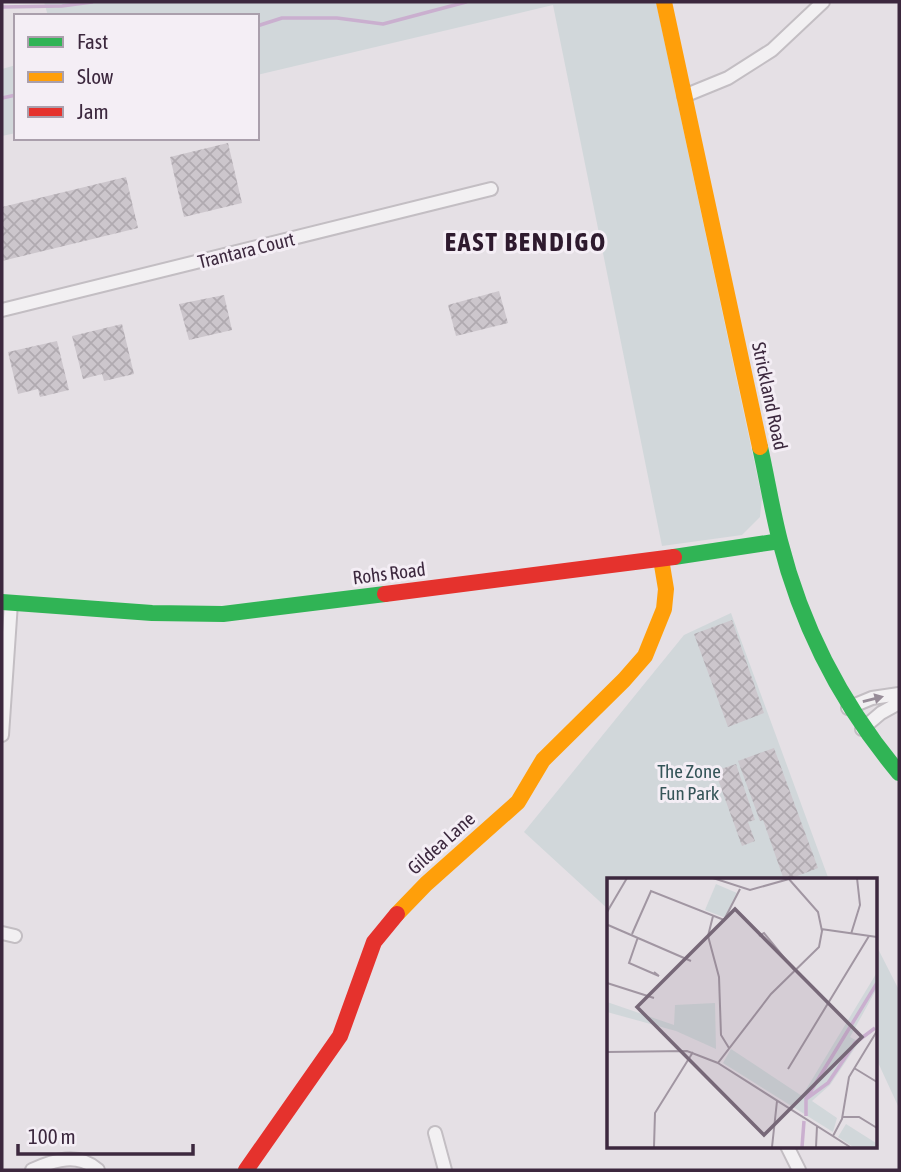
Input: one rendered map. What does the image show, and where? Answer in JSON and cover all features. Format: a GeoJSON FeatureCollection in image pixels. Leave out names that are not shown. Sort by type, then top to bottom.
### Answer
{"type":"FeatureCollection","features":[{"type":"Feature","properties":{"kind":"main road","name":"Strickland Road"},"geometry":{"type":"LineString","coordinates":[[664,2],[780,541],[809,632],[848,708],[899,773]]}},
{"type":"Feature","properties":{"kind":"main road","name":"Rohs Road"},"geometry":{"type":"LineString","coordinates":[[6,602],[164,614],[223,614],[661,559],[780,541]]}},
{"type":"Feature","properties":{"kind":"main road","name":"Gildea Lane"},"geometry":{"type":"LineString","coordinates":[[246,1170],[340,1036],[374,942],[384,928],[426,884],[518,802],[543,760],[645,656],[652,645],[664,609],[666,589],[661,559]]}},
{"type":"Feature","properties":{"kind":"street"},"geometry":{"type":"LineString","coordinates":[[684,96],[728,78],[762,57],[823,2]]}},
{"type":"Feature","properties":{"kind":"street","name":"Trantara Court"},"geometry":{"type":"LineString","coordinates":[[2,310],[491,189]]}},
{"type":"Feature","properties":{"kind":"street"},"geometry":{"type":"LineString","coordinates":[[2,735],[6,602]]}},
{"type":"Feature","properties":{"kind":"street"},"geometry":{"type":"LineString","coordinates":[[848,708],[872,698],[899,694]]}},
{"type":"Feature","properties":{"kind":"street"},"geometry":{"type":"LineString","coordinates":[[862,729],[881,713],[899,703]]}},
{"type":"Feature","properties":{"kind":"street"},"geometry":{"type":"LineString","coordinates":[[2,933],[15,936]]}},
{"type":"Feature","properties":{"kind":"street"},"geometry":{"type":"LineString","coordinates":[[435,1133],[444,1170]]}},
{"type":"Feature","properties":{"kind":"street"},"geometry":{"type":"LineString","coordinates":[[788,1148],[799,1170]]}},
{"type":"Feature","properties":{"kind":"street"},"geometry":{"type":"LineString","coordinates":[[32,1170],[56,1160],[68,1159],[90,1163],[97,1170]]}},
{"type":"Feature","properties":{"kind":"green space"},"geometry":{"type":"Polygon","coordinates":[[[44,2],[656,2],[762,498],[760,517],[742,535],[662,546],[553,5],[259,75],[259,14],[47,14],[44,2]]]}},
{"type":"Feature","properties":{"kind":"green space"},"geometry":{"type":"Polygon","coordinates":[[[14,66],[14,133],[2,136],[2,69],[14,66]]]}},
{"type":"Feature","properties":{"kind":"green space","name":"The Zone Fun Park"},"geometry":{"type":"Polygon","coordinates":[[[731,613],[828,878],[607,878],[607,908],[524,832],[684,635],[731,613]]]}},
{"type":"Feature","properties":{"kind":"green space"},"geometry":{"type":"Polygon","coordinates":[[[876,945],[899,990],[899,1108],[876,1058],[876,945]]]}},
{"type":"Feature","properties":{"kind":"building"},"geometry":{"type":"Polygon","coordinates":[[[228,143],[242,203],[184,217],[170,157],[228,143]]]}},
{"type":"Feature","properties":{"kind":"building"},"geometry":{"type":"Polygon","coordinates":[[[126,177],[138,228],[2,261],[2,207],[126,177]]]}},
{"type":"Feature","properties":{"kind":"building"},"geometry":{"type":"Polygon","coordinates":[[[499,291],[508,323],[456,336],[448,305],[499,291]]]}},
{"type":"Feature","properties":{"kind":"building"},"geometry":{"type":"Polygon","coordinates":[[[224,295],[232,330],[189,340],[179,304],[224,295]]]}},
{"type":"Feature","properties":{"kind":"building"},"geometry":{"type":"Polygon","coordinates":[[[122,324],[134,374],[104,381],[102,374],[83,379],[72,336],[122,324]]]}},
{"type":"Feature","properties":{"kind":"building"},"geometry":{"type":"Polygon","coordinates":[[[57,341],[69,390],[40,397],[38,389],[18,394],[8,352],[57,341]]]}},
{"type":"Feature","properties":{"kind":"building"},"geometry":{"type":"Polygon","coordinates":[[[732,620],[764,713],[728,727],[694,634],[732,620]]]}},
{"type":"Feature","properties":{"kind":"building"},"geometry":{"type":"Polygon","coordinates":[[[774,748],[818,868],[792,878],[783,878],[738,761],[774,748]]]}},
{"type":"Feature","properties":{"kind":"building"},"geometry":{"type":"Polygon","coordinates":[[[736,764],[755,820],[748,822],[755,841],[742,846],[715,771],[736,764]]]}},
{"type":"Feature","properties":{"kind":"waterway"},"geometry":{"type":"LineString","coordinates":[[2,7],[62,6],[92,2]]}},
{"type":"Feature","properties":{"kind":"waterway"},"geometry":{"type":"LineString","coordinates":[[259,25],[282,18],[337,18],[383,24],[466,2]]}},
{"type":"Feature","properties":{"kind":"waterway"},"geometry":{"type":"LineString","coordinates":[[2,98],[14,95]]}},
{"type":"Feature","properties":{"kind":"traffic: fast"},"geometry":{"type":"LineString","coordinates":[[760,447],[780,541],[812,635],[859,720],[899,773]]}},
{"type":"Feature","properties":{"kind":"traffic: fast"},"geometry":{"type":"LineString","coordinates":[[674,557],[780,541]]}},
{"type":"Feature","properties":{"kind":"traffic: fast"},"geometry":{"type":"LineString","coordinates":[[2,602],[152,613],[223,614],[385,594]]}},
{"type":"Feature","properties":{"kind":"traffic: slow"},"geometry":{"type":"LineString","coordinates":[[664,2],[760,447]]}},
{"type":"Feature","properties":{"kind":"traffic: slow"},"geometry":{"type":"LineString","coordinates":[[397,914],[426,884],[518,802],[543,760],[645,656],[664,609],[666,589],[661,559]]}},
{"type":"Feature","properties":{"kind":"traffic: jam"},"geometry":{"type":"LineString","coordinates":[[385,594],[674,557]]}},
{"type":"Feature","properties":{"kind":"traffic: jam"},"geometry":{"type":"LineString","coordinates":[[246,1170],[340,1036],[374,942],[397,914]]}},
{"type":"Feature","properties":{"kind":"district","name":"EAST BENDIGO"},"geometry":{"type":"Point","coordinates":[526,242]}}]}
